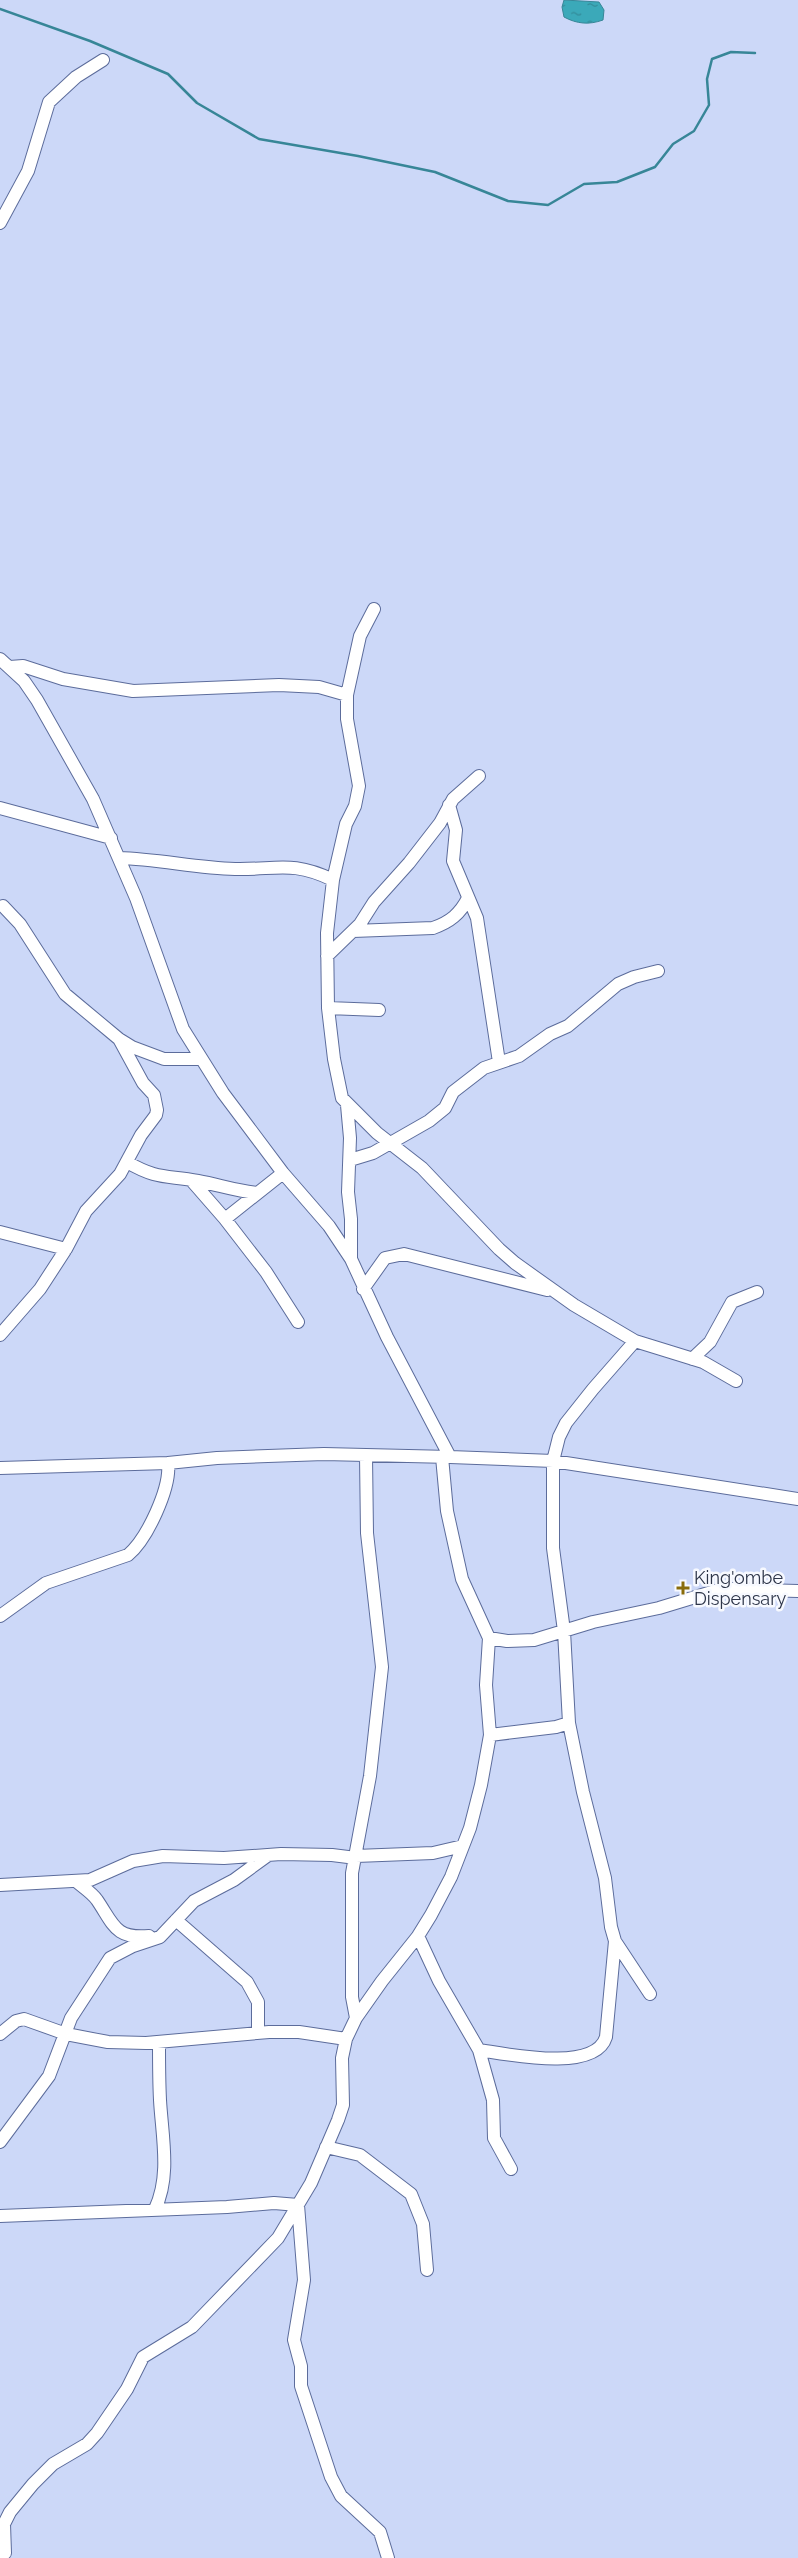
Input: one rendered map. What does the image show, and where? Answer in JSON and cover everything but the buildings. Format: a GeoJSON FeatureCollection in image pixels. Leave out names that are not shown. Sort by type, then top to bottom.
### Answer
{"type":"FeatureCollection","features":[{"type":"Feature","properties":{"kind":"street"},"geometry":{"type":"LineString","coordinates":[[0,223],[28,171],[49,102],[76,77],[102,60]]}},
{"type":"Feature","properties":{"kind":"street"},"geometry":{"type":"LineString","coordinates":[[374,609],[360,636],[347,695],[347,719],[359,786],[355,806],[346,824],[333,880],[327,956],[328,1008],[338,1087],[347,1105],[390,1144],[422,1168],[506,1256],[558,1293],[635,1341],[692,1358],[715,1368],[736,1381]]}},
{"type":"Feature","properties":{"kind":"street"},"geometry":{"type":"LineString","coordinates":[[0,658],[24,682],[37,700],[93,799],[136,898],[174,1010],[201,1059],[223,1093],[283,1173],[329,1226],[351,1259],[363,1289],[446,1457],[447,1511],[462,1578],[489,1638],[486,1685],[490,1735],[481,1785],[463,1846],[451,1877],[418,1936],[382,1981],[356,2018],[346,2039],[342,2058],[343,2105],[311,2182],[298,2205],[278,2238],[192,2327],[143,2357],[127,2390],[97,2433],[86,2444],[53,2464],[33,2484],[10,2512],[4,2524],[6,2548],[5,2553],[0,2554]]}},
{"type":"Feature","properties":{"kind":"street"},"geometry":{"type":"LineString","coordinates":[[10,667],[23,666],[63,679],[133,691],[279,685],[319,687],[347,695]]}},
{"type":"Feature","properties":{"kind":"street"},"geometry":{"type":"LineString","coordinates":[[327,956],[353,931],[374,902],[429,837],[464,787],[479,776]]}},
{"type":"Feature","properties":{"kind":"street"},"geometry":{"type":"LineString","coordinates":[[449,806],[456,830],[453,862],[477,918],[498,1062]]}},
{"type":"Feature","properties":{"kind":"street"},"geometry":{"type":"LineString","coordinates":[[0,808],[111,838]]}},
{"type":"Feature","properties":{"kind":"street"},"geometry":{"type":"LineString","coordinates":[[119,858],[236,869],[287,866],[309,869],[333,880]]}},
{"type":"Feature","properties":{"kind":"street"},"geometry":{"type":"LineString","coordinates":[[353,931],[433,928],[446,924],[456,916],[468,898]]}},
{"type":"Feature","properties":{"kind":"street"},"geometry":{"type":"LineString","coordinates":[[3,906],[20,924],[65,994],[119,1039],[132,1048],[164,1059],[201,1059]]}},
{"type":"Feature","properties":{"kind":"street"},"geometry":{"type":"LineString","coordinates":[[350,1160],[390,1144],[439,1114],[453,1092],[484,1068],[519,1056],[550,1034],[568,1026],[622,981],[658,971]]}},
{"type":"Feature","properties":{"kind":"street"},"geometry":{"type":"LineString","coordinates":[[328,1008],[379,1010]]}},
{"type":"Feature","properties":{"kind":"street"},"geometry":{"type":"LineString","coordinates":[[0,1335],[35,1295],[66,1249],[86,1211],[113,1183],[128,1162],[137,1142],[154,1120],[157,1110],[154,1095],[143,1083],[119,1039]]}},
{"type":"Feature","properties":{"kind":"street"},"geometry":{"type":"LineString","coordinates":[[347,1105],[350,1160],[348,1192],[351,1218],[351,1259]]}},
{"type":"Feature","properties":{"kind":"street"},"geometry":{"type":"LineString","coordinates":[[128,1162],[154,1176],[191,1180],[229,1190],[258,1193]]}},
{"type":"Feature","properties":{"kind":"street"},"geometry":{"type":"LineString","coordinates":[[225,1219],[283,1173]]}},
{"type":"Feature","properties":{"kind":"street"},"geometry":{"type":"LineString","coordinates":[[191,1180],[225,1219],[266,1272],[298,1322]]}},
{"type":"Feature","properties":{"kind":"street"},"geometry":{"type":"LineString","coordinates":[[0,1232],[66,1249]]}},
{"type":"Feature","properties":{"kind":"street"},"geometry":{"type":"LineString","coordinates":[[363,1289],[385,1258],[404,1254],[558,1293]]}},
{"type":"Feature","properties":{"kind":"street"},"geometry":{"type":"LineString","coordinates":[[692,1358],[710,1342],[732,1302],[757,1292]]}},
{"type":"Feature","properties":{"kind":"street"},"geometry":{"type":"LineString","coordinates":[[479,2050],[520,2057],[567,2058],[593,2053],[602,2047],[606,2037],[615,1941],[605,1878],[583,1792],[569,1723],[564,1631],[553,1548],[553,1461],[558,1437],[566,1423],[635,1341]]}},
{"type":"Feature","properties":{"kind":"street"},"geometry":{"type":"LineString","coordinates":[[0,1468],[168,1463],[217,1458],[324,1454],[553,1461],[798,1499]]}},
{"type":"Feature","properties":{"kind":"street"},"geometry":{"type":"LineString","coordinates":[[356,2018],[352,1997],[350,1912],[352,1873],[370,1776],[382,1667],[367,1534],[366,1456]]}},
{"type":"Feature","properties":{"kind":"street"},"geometry":{"type":"LineString","coordinates":[[0,1616],[46,1583],[128,1555],[137,1548],[158,1507],[169,1472],[168,1463]]}},
{"type":"Feature","properties":{"kind":"street"},"geometry":{"type":"LineString","coordinates":[[489,1638],[524,1641],[593,1622],[659,1608],[715,1591],[732,1589],[798,1590]]}},
{"type":"Feature","properties":{"kind":"street"},"geometry":{"type":"LineString","coordinates":[[490,1735],[556,1727],[569,1723]]}},
{"type":"Feature","properties":{"kind":"street"},"geometry":{"type":"LineString","coordinates":[[0,1885],[52,1881],[77,1882],[102,1876],[133,1862],[163,1856],[224,1858],[332,1855],[356,1857],[433,1853],[463,1846]]}},
{"type":"Feature","properties":{"kind":"street"},"geometry":{"type":"LineString","coordinates":[[0,2142],[49,2076],[77,2006],[110,1958],[133,1946],[160,1937],[194,1901],[234,1880],[267,1856]]}},
{"type":"Feature","properties":{"kind":"street"},"geometry":{"type":"LineString","coordinates":[[77,1882],[96,1899],[120,1933],[132,1937],[165,1933]]}},
{"type":"Feature","properties":{"kind":"street"},"geometry":{"type":"LineString","coordinates":[[176,1920],[247,1982],[258,2002],[258,2032]]}},
{"type":"Feature","properties":{"kind":"street"},"geometry":{"type":"LineString","coordinates":[[418,1936],[439,1981],[479,2050],[493,2100],[494,2138],[511,2169]]}},
{"type":"Feature","properties":{"kind":"street"},"geometry":{"type":"LineString","coordinates":[[615,1941],[650,1994]]}},
{"type":"Feature","properties":{"kind":"street"},"geometry":{"type":"LineString","coordinates":[[0,2034],[16,2021],[24,2018],[66,2034],[108,2042],[159,2042],[258,2032],[299,2032],[346,2039]]}},
{"type":"Feature","properties":{"kind":"street"},"geometry":{"type":"LineString","coordinates":[[155,2209],[160,2197],[165,2165],[160,2094],[159,2042]]}},
{"type":"Feature","properties":{"kind":"street"},"geometry":{"type":"LineString","coordinates":[[326,2147],[360,2155],[411,2194],[423,2224],[427,2270]]}},
{"type":"Feature","properties":{"kind":"street"},"geometry":{"type":"LineString","coordinates":[[0,2216],[227,2207],[274,2202],[298,2205]]}},
{"type":"Feature","properties":{"kind":"street"},"geometry":{"type":"LineString","coordinates":[[298,2205],[304,2280],[294,2340],[301,2366],[301,2386],[331,2477],[341,2496],[380,2532],[388,2558]]}},
{"type":"Feature","properties":{"kind":"water"},"geometry":{"type":"Polygon","coordinates":[[[564,0],[599,2],[604,10],[603,20],[583,23],[564,17],[562,7],[564,0]]]}},
{"type":"Feature","properties":{"kind":"waterway"},"geometry":{"type":"LineString","coordinates":[[0,9],[90,41],[168,74],[197,103],[259,139],[358,156],[435,172],[508,201],[548,205],[584,184],[617,182],[655,167],[673,144],[694,131],[709,105],[707,79],[712,59],[731,52],[755,53]]}},
{"type":"Feature","properties":{"kind":"place","name":"King'ombe Dispensary"},"geometry":{"type":"Point","coordinates":[683,1588]}}]}
